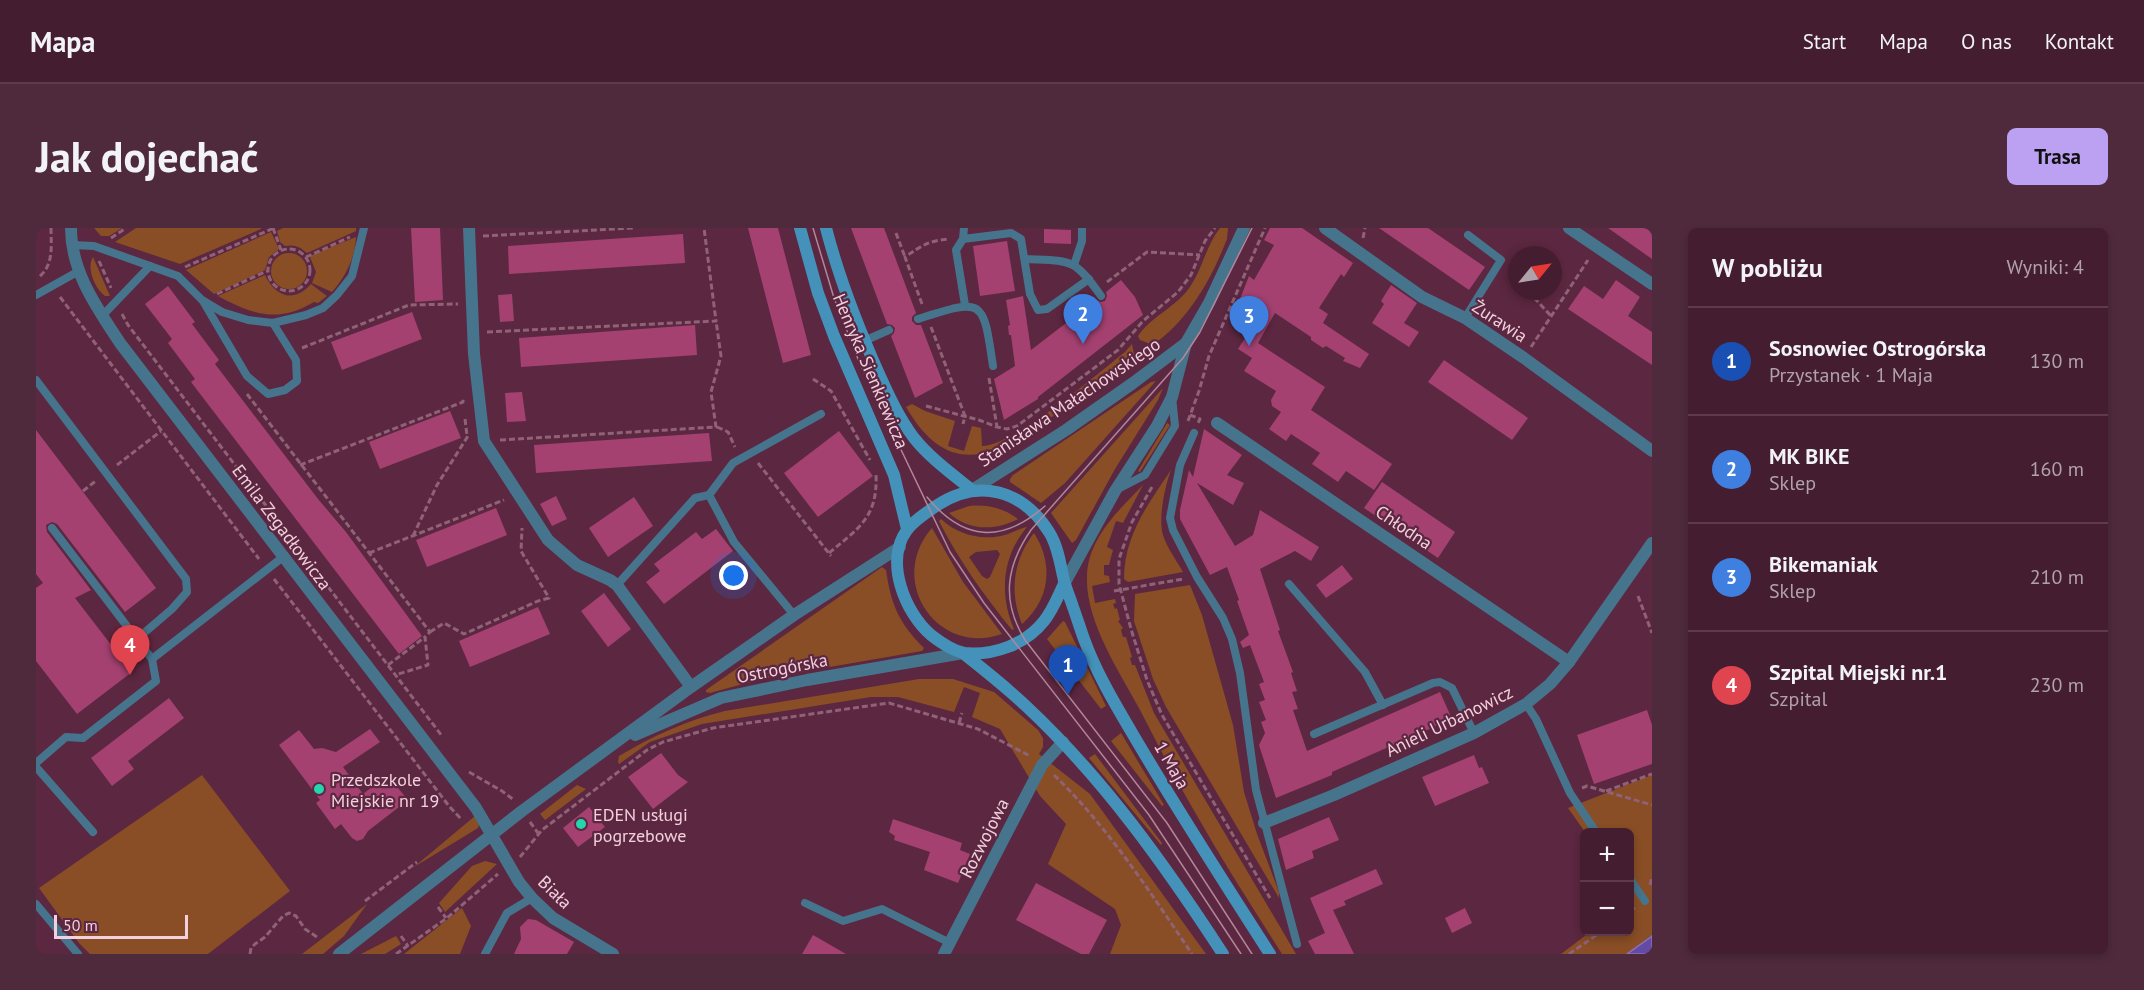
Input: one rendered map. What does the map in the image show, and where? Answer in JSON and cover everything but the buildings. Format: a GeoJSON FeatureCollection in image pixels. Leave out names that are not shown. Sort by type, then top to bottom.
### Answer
{"type":"FeatureCollection","features":[{"type":"Feature","properties":{"kind":"main road","name":"Henryka Sienkiewicza"},"geometry":{"type":"LineString","coordinates":[[800,228],[812,274],[834,336],[894,475],[907,529]]}},
{"type":"Feature","properties":{"kind":"main road","name":"Henryka Sienkiewicza"},"geometry":{"type":"LineString","coordinates":[[826,228],[864,340],[897,410],[915,439],[936,461],[972,490]]}},
{"type":"Feature","properties":{"kind":"main road"},"geometry":{"type":"LineString","coordinates":[[963,653],[1005,648],[1025,639],[1045,620],[1064,584],[1050,534],[1031,510],[1004,494],[988,490],[972,490],[942,502],[907,529],[900,547],[899,582],[912,614],[921,627],[963,653],[1026,705],[1063,742],[1152,849],[1223,954]]}},
{"type":"Feature","properties":{"kind":"main road","name":"1 Maja"},"geometry":{"type":"LineString","coordinates":[[1064,584],[1084,639],[1115,703],[1175,806],[1270,954]]}},
{"type":"Feature","properties":{"kind":"street","name":"Emila Zegadłowicza"},"geometry":{"type":"LineString","coordinates":[[71,228],[78,271],[102,316],[120,343],[476,808],[493,834]]}},
{"type":"Feature","properties":{"kind":"street","name":"Stanisława Małachowskiego"},"geometry":{"type":"LineString","coordinates":[[1064,584],[1115,491],[1157,426],[1172,398],[1186,343],[1209,303],[1244,228]]}},
{"type":"Feature","properties":{"kind":"street","name":"Żurawia"},"geometry":{"type":"LineString","coordinates":[[1325,228],[1422,297],[1465,318],[1524,358],[1652,451]]}},
{"type":"Feature","properties":{"kind":"street"},"geometry":{"type":"LineString","coordinates":[[1569,228],[1652,284]]}},
{"type":"Feature","properties":{"kind":"street"},"geometry":{"type":"LineString","coordinates":[[469,232],[478,444],[548,540],[577,564],[617,585],[691,687]]}},
{"type":"Feature","properties":{"kind":"street","name":"Stanisława Małachowskiego"},"geometry":{"type":"LineString","coordinates":[[972,490],[1066,430],[1186,343]]}},
{"type":"Feature","properties":{"kind":"street","name":"Chłodna"},"geometry":{"type":"LineString","coordinates":[[1217,423],[1569,662]]}},
{"type":"Feature","properties":{"kind":"street","name":"Anieli Urbanowicz"},"geometry":{"type":"LineString","coordinates":[[1264,823],[1334,795],[1474,733],[1526,704],[1550,684],[1569,662],[1652,543]]}},
{"type":"Feature","properties":{"kind":"street","name":"Ostrogórska"},"geometry":{"type":"LineString","coordinates":[[339,954],[493,834],[691,687],[794,615],[900,547]]}},
{"type":"Feature","properties":{"kind":"street","name":"Ostrogórska"},"geometry":{"type":"LineString","coordinates":[[615,744],[722,698],[807,680],[963,653]]}},
{"type":"Feature","properties":{"kind":"street","name":"Rozwojowa"},"geometry":{"type":"LineString","coordinates":[[947,948],[1042,765],[1063,742]]}},
{"type":"Feature","properties":{"kind":"street","name":"Biała"},"geometry":{"type":"LineString","coordinates":[[493,834],[509,865],[532,898],[553,918],[613,954]]}},
{"type":"Feature","properties":{"kind":"lane"},"geometry":{"type":"LineString","coordinates":[[964,228],[963,239],[956,250],[965,306]]}},
{"type":"Feature","properties":{"kind":"lane"},"geometry":{"type":"LineString","coordinates":[[1074,265],[1082,241],[1082,228]]}},
{"type":"Feature","properties":{"kind":"lane"},"geometry":{"type":"LineString","coordinates":[[72,245],[94,246],[178,276],[202,300],[222,312],[248,321],[273,323],[306,315],[323,308],[337,295],[352,276],[363,230]]}},
{"type":"Feature","properties":{"kind":"lane"},"geometry":{"type":"LineString","coordinates":[[963,239],[1011,233],[1021,239],[1030,294],[1038,310],[1047,309],[1089,279]]}},
{"type":"Feature","properties":{"kind":"lane"},"geometry":{"type":"LineString","coordinates":[[1465,318],[1500,260],[1468,235]]}},
{"type":"Feature","properties":{"kind":"lane"},"geometry":{"type":"LineString","coordinates":[[1025,259],[1069,262],[1082,270],[1099,293]]}},
{"type":"Feature","properties":{"kind":"lane"},"geometry":{"type":"LineString","coordinates":[[102,316],[150,266]]}},
{"type":"Feature","properties":{"kind":"lane"},"geometry":{"type":"LineString","coordinates":[[36,295],[78,271]]}},
{"type":"Feature","properties":{"kind":"lane"},"geometry":{"type":"LineString","coordinates":[[202,300],[247,376],[268,394],[285,390],[297,381],[297,360],[273,323]]}},
{"type":"Feature","properties":{"kind":"lane"},"geometry":{"type":"LineString","coordinates":[[918,319],[960,305],[972,306],[982,313],[987,322],[993,366]]}},
{"type":"Feature","properties":{"kind":"lane"},"geometry":{"type":"LineString","coordinates":[[864,340],[889,330]]}},
{"type":"Feature","properties":{"kind":"lane"},"geometry":{"type":"LineString","coordinates":[[36,380],[186,579],[187,592],[172,609],[137,639]]}},
{"type":"Feature","properties":{"kind":"lane"},"geometry":{"type":"LineString","coordinates":[[617,585],[694,498],[709,495],[733,463],[822,414]]}},
{"type":"Feature","properties":{"kind":"lane"},"geometry":{"type":"LineString","coordinates":[[1194,433],[1180,465],[1170,518],[1173,530],[1197,577],[1218,610],[1232,639],[1240,673],[1256,790],[1297,944]]}},
{"type":"Feature","properties":{"kind":"lane"},"geometry":{"type":"LineString","coordinates":[[709,495],[734,542],[794,615]]}},
{"type":"Feature","properties":{"kind":"lane"},"geometry":{"type":"LineString","coordinates":[[52,528],[152,659],[156,681],[83,738],[66,737],[36,765],[93,832]]}},
{"type":"Feature","properties":{"kind":"lane"},"geometry":{"type":"LineString","coordinates":[[152,659],[282,557]]}},
{"type":"Feature","properties":{"kind":"lane"},"geometry":{"type":"LineString","coordinates":[[1288,584],[1365,672],[1383,705]]}},
{"type":"Feature","properties":{"kind":"lane"},"geometry":{"type":"LineString","coordinates":[[1314,734],[1440,682],[1452,688],[1474,733]]}},
{"type":"Feature","properties":{"kind":"lane"},"geometry":{"type":"LineString","coordinates":[[1526,704],[1536,719],[1570,793],[1593,828]]}},
{"type":"Feature","properties":{"kind":"lane"},"geometry":{"type":"LineString","coordinates":[[1631,882],[1645,901]]}},
{"type":"Feature","properties":{"kind":"lane"},"geometry":{"type":"LineString","coordinates":[[485,954],[507,913],[532,898]]}},
{"type":"Feature","properties":{"kind":"lane"},"geometry":{"type":"LineString","coordinates":[[805,903],[843,921],[882,909],[947,948]]}},
{"type":"Feature","properties":{"kind":"lane"},"geometry":{"type":"LineString","coordinates":[[36,904],[78,954]]}},
{"type":"Feature","properties":{"kind":"path"},"geometry":{"type":"LineString","coordinates":[[36,279],[47,267],[51,255],[51,228]]}},
{"type":"Feature","properties":{"kind":"path"},"geometry":{"type":"LineString","coordinates":[[187,274],[181,269],[273,228],[281,250]]}},
{"type":"Feature","properties":{"kind":"path"},"geometry":{"type":"LineString","coordinates":[[469,232],[633,228]]}},
{"type":"Feature","properties":{"kind":"path"},"geometry":{"type":"LineString","coordinates":[[704,228],[721,356],[711,392],[716,427]]}},
{"type":"Feature","properties":{"kind":"path"},"geometry":{"type":"LineString","coordinates":[[926,406],[997,427],[1007,429],[1017,426],[1118,350],[1143,321],[1182,288],[1191,275],[1203,245],[1215,228]]}},
{"type":"Feature","properties":{"kind":"path"},"geometry":{"type":"LineString","coordinates":[[1185,426],[1199,392],[1209,356],[1265,228]]}},
{"type":"Feature","properties":{"kind":"path"},"geometry":{"type":"LineString","coordinates":[[306,257],[363,230]]}},
{"type":"Feature","properties":{"kind":"path"},"geometry":{"type":"LineString","coordinates":[[896,233],[905,257]]}},
{"type":"Feature","properties":{"kind":"path"},"geometry":{"type":"LineString","coordinates":[[94,246],[122,313],[444,740]]}},
{"type":"Feature","properties":{"kind":"path"},"geometry":{"type":"LineString","coordinates":[[291,249],[299,251],[306,257],[310,276],[301,288],[286,291],[273,285],[267,271],[272,257],[281,250],[291,249]]}},
{"type":"Feature","properties":{"kind":"path"},"geometry":{"type":"LineString","coordinates":[[1099,293],[1147,252],[1200,255]]}},
{"type":"Feature","properties":{"kind":"path"},"geometry":{"type":"LineString","coordinates":[[1524,358],[1589,258]]}},
{"type":"Feature","properties":{"kind":"path"},"geometry":{"type":"LineString","coordinates":[[212,296],[267,271]]}},
{"type":"Feature","properties":{"kind":"path"},"geometry":{"type":"LineString","coordinates":[[42,275],[462,820]]}},
{"type":"Feature","properties":{"kind":"path"},"geometry":{"type":"LineString","coordinates":[[1536,300],[1551,316]]}},
{"type":"Feature","properties":{"kind":"path"},"geometry":{"type":"LineString","coordinates":[[292,353],[409,305],[459,304],[460,310]]}},
{"type":"Feature","properties":{"kind":"path"},"geometry":{"type":"LineString","coordinates":[[122,313],[125,306]]}},
{"type":"Feature","properties":{"kind":"path"},"geometry":{"type":"LineString","coordinates":[[473,332],[716,321]]}},
{"type":"Feature","properties":{"kind":"path"},"geometry":{"type":"LineString","coordinates":[[993,366],[988,380],[997,427]]}},
{"type":"Feature","properties":{"kind":"path"},"geometry":{"type":"LineString","coordinates":[[813,379],[831,391],[871,463]]}},
{"type":"Feature","properties":{"kind":"path"},"geometry":{"type":"LineString","coordinates":[[242,388],[430,632]]}},
{"type":"Feature","properties":{"kind":"path"},"geometry":{"type":"LineString","coordinates":[[413,536],[437,485],[466,435],[463,391]]}},
{"type":"Feature","properties":{"kind":"path"},"geometry":{"type":"LineString","coordinates":[[300,465],[463,402]]}},
{"type":"Feature","properties":{"kind":"path"},"geometry":{"type":"LineString","coordinates":[[83,491],[192,408]]}},
{"type":"Feature","properties":{"kind":"path"},"geometry":{"type":"LineString","coordinates":[[963,424],[965,416]]}},
{"type":"Feature","properties":{"kind":"path"},"geometry":{"type":"LineString","coordinates":[[466,435],[478,444],[716,427],[728,432],[735,449],[750,453],[830,555],[863,524],[877,493],[876,472]]}},
{"type":"Feature","properties":{"kind":"path"},"geometry":{"type":"LineString","coordinates":[[466,435],[478,444]]}},
{"type":"Feature","properties":{"kind":"path"},"geometry":{"type":"LineString","coordinates":[[1157,480],[1141,505],[1123,543],[1118,565],[1120,590],[1144,671],[1162,715],[1274,904]]}},
{"type":"Feature","properties":{"kind":"path"},"geometry":{"type":"LineString","coordinates":[[500,491],[511,507]]}},
{"type":"Feature","properties":{"kind":"path"},"geometry":{"type":"LineString","coordinates":[[369,553],[506,499]]}},
{"type":"Feature","properties":{"kind":"path"},"geometry":{"type":"LineString","coordinates":[[388,665],[444,622],[464,634],[549,598],[521,551],[522,522]]}},
{"type":"Feature","properties":{"kind":"path"},"geometry":{"type":"LineString","coordinates":[[1114,591],[1197,577]]}},
{"type":"Feature","properties":{"kind":"path"},"geometry":{"type":"LineString","coordinates":[[1638,596],[1652,633]]}},
{"type":"Feature","properties":{"kind":"path"},"geometry":{"type":"LineString","coordinates":[[395,675],[428,665],[425,637]]}},
{"type":"Feature","properties":{"kind":"path"},"geometry":{"type":"LineString","coordinates":[[396,954],[447,918],[527,850],[542,830],[647,750],[663,742],[692,733],[883,703],[902,705],[990,735],[1042,765],[1073,796],[1125,858],[1192,954]]}},
{"type":"Feature","properties":{"kind":"path"},"geometry":{"type":"LineString","coordinates":[[959,723],[963,713]]}},
{"type":"Feature","properties":{"kind":"path"},"geometry":{"type":"LineString","coordinates":[[464,770],[510,797]]}},
{"type":"Feature","properties":{"kind":"path"},"geometry":{"type":"LineString","coordinates":[[1604,791],[1652,774]]}},
{"type":"Feature","properties":{"kind":"path"},"geometry":{"type":"LineString","coordinates":[[1570,793],[1587,786],[1652,805]]}},
{"type":"Feature","properties":{"kind":"path"},"geometry":{"type":"LineString","coordinates":[[365,901],[417,862]]}},
{"type":"Feature","properties":{"kind":"path"},"geometry":{"type":"LineString","coordinates":[[438,908],[447,918]]}},
{"type":"Feature","properties":{"kind":"path"},"geometry":{"type":"LineString","coordinates":[[250,954],[251,948],[265,937],[283,916],[289,914],[296,916],[305,929],[317,937]]}},
{"type":"Feature","properties":{"kind":"path"},"geometry":{"type":"LineString","coordinates":[[401,936],[408,946]]}},
{"type":"Feature","properties":{"kind":"path"},"geometry":{"type":"LineString","coordinates":[[1569,954],[1595,936]]}},
{"type":"Feature","properties":{"kind":"shaded area"},"geometry":{"type":"Polygon","coordinates":[[[94,228],[122,228],[109,236],[101,236],[94,228]]]}},
{"type":"Feature","properties":{"kind":"shaded area"},"geometry":{"type":"Polygon","coordinates":[[[136,228],[261,229],[180,264],[115,242],[136,228]]]}},
{"type":"Feature","properties":{"kind":"shaded area"},"geometry":{"type":"Polygon","coordinates":[[[283,228],[356,228],[356,231],[307,253],[297,246],[285,246],[280,242],[277,231],[283,228]]]}},
{"type":"Feature","properties":{"kind":"shaded area"},"geometry":{"type":"Polygon","coordinates":[[[1220,228],[1228,228],[1227,239],[1198,298],[1178,323],[1153,345],[1140,340],[1138,336],[1143,329],[1175,303],[1192,284],[1220,228]]]}},
{"type":"Feature","properties":{"kind":"shaded area"},"geometry":{"type":"Polygon","coordinates":[[[271,232],[279,249],[269,257],[265,270],[214,294],[186,270],[271,232]]]}},
{"type":"Feature","properties":{"kind":"shaded area"},"geometry":{"type":"Polygon","coordinates":[[[356,237],[349,266],[342,280],[332,292],[312,283],[316,272],[310,257],[356,237]]]}},
{"type":"Feature","properties":{"kind":"shaded area"},"geometry":{"type":"Polygon","coordinates":[[[289,253],[302,258],[307,271],[302,284],[289,289],[276,284],[271,271],[276,258],[289,253]]]}},
{"type":"Feature","properties":{"kind":"shaded area"},"geometry":{"type":"Polygon","coordinates":[[[93,257],[110,296],[101,293],[95,283],[91,272],[93,257]]]}},
{"type":"Feature","properties":{"kind":"shaded area"},"geometry":{"type":"Polygon","coordinates":[[[265,275],[274,288],[285,295],[298,294],[311,284],[327,296],[318,303],[314,302],[301,309],[276,315],[254,312],[218,296],[265,275]]]}},
{"type":"Feature","properties":{"kind":"shaded area"},"geometry":{"type":"Polygon","coordinates":[[[1132,344],[1135,359],[1038,427],[997,449],[978,454],[959,454],[941,447],[923,432],[906,407],[912,404],[955,421],[948,446],[964,451],[972,426],[981,428],[982,446],[996,443],[1034,422],[1055,407],[1132,344]]]}},
{"type":"Feature","properties":{"kind":"shaded area"},"geometry":{"type":"Polygon","coordinates":[[[1156,381],[1065,483],[1041,503],[1010,482],[1013,475],[1151,382],[1156,381]]]}},
{"type":"Feature","properties":{"kind":"shaded area"},"geometry":{"type":"Polygon","coordinates":[[[1163,388],[1076,540],[1072,543],[1051,513],[1163,388]]]}},
{"type":"Feature","properties":{"kind":"shaded area"},"geometry":{"type":"Polygon","coordinates":[[[1167,423],[1170,425],[1140,472],[1138,471],[1167,423]]]}},
{"type":"Feature","properties":{"kind":"shaded area"},"geometry":{"type":"Polygon","coordinates":[[[1171,470],[1161,520],[1167,545],[1183,572],[1128,582],[1124,579],[1125,563],[1133,535],[1146,508],[1171,470]]]}},
{"type":"Feature","properties":{"kind":"shaded area"},"geometry":{"type":"Polygon","coordinates":[[[1143,485],[1123,523],[1116,521],[1107,547],[1113,550],[1109,565],[1104,565],[1104,575],[1109,576],[1110,582],[1092,586],[1095,603],[1115,599],[1116,603],[1113,604],[1115,609],[1117,608],[1120,620],[1118,621],[1123,628],[1121,630],[1123,637],[1126,637],[1132,665],[1135,665],[1154,713],[1296,954],[1282,954],[1217,850],[1113,662],[1091,610],[1087,576],[1093,549],[1106,526],[1143,485]]]}},
{"type":"Feature","properties":{"kind":"shaded area"},"geometry":{"type":"Polygon","coordinates":[[[969,506],[995,508],[1018,519],[1000,526],[982,527],[965,523],[949,513],[969,506]]]}},
{"type":"Feature","properties":{"kind":"shaded area"},"geometry":{"type":"Polygon","coordinates":[[[941,519],[963,533],[979,537],[996,537],[1027,527],[1012,551],[1005,576],[1006,603],[1014,629],[1012,630],[972,577],[939,521],[941,519]],[[997,550],[976,552],[969,557],[982,576],[987,579],[1000,554],[997,550]]]}},
{"type":"Feature","properties":{"kind":"shaded area"},"geometry":{"type":"Polygon","coordinates":[[[932,528],[963,582],[1002,634],[978,638],[957,634],[939,624],[925,609],[917,590],[914,570],[919,548],[932,528]]]}},
{"type":"Feature","properties":{"kind":"shaded area"},"geometry":{"type":"Polygon","coordinates":[[[1034,533],[1044,557],[1046,581],[1038,604],[1022,624],[1015,600],[1015,577],[1021,554],[1034,533]]]}},
{"type":"Feature","properties":{"kind":"shaded area"},"geometry":{"type":"Polygon","coordinates":[[[882,567],[886,570],[897,613],[924,648],[922,651],[761,679],[710,693],[706,692],[706,690],[882,567]]]}},
{"type":"Feature","properties":{"kind":"shaded area"},"geometry":{"type":"Polygon","coordinates":[[[1190,585],[1202,615],[1233,725],[1244,792],[1279,892],[1279,898],[1166,707],[1153,679],[1134,621],[1135,594],[1190,585]]]}},
{"type":"Feature","properties":{"kind":"shaded area"},"geometry":{"type":"Polygon","coordinates":[[[1063,621],[1106,706],[1101,709],[1047,639],[1063,621]]]}},
{"type":"Feature","properties":{"kind":"shaded area"},"geometry":{"type":"Polygon","coordinates":[[[919,679],[953,679],[994,692],[1038,730],[1043,738],[1043,747],[1039,754],[1090,794],[1206,954],[1110,954],[1121,925],[1115,909],[1048,864],[1066,824],[1040,796],[1000,729],[972,717],[980,693],[964,687],[954,712],[898,697],[871,697],[702,724],[650,742],[619,764],[618,762],[619,756],[671,729],[725,711],[919,679]]]}},
{"type":"Feature","properties":{"kind":"shaded area"},"geometry":{"type":"Polygon","coordinates":[[[1121,733],[1164,805],[1162,806],[1111,741],[1121,733]]]}},
{"type":"Feature","properties":{"kind":"shaded area"},"geometry":{"type":"Polygon","coordinates":[[[1095,754],[1162,843],[1161,845],[1089,758],[1095,754]]]}},
{"type":"Feature","properties":{"kind":"shaded area"},"geometry":{"type":"Polygon","coordinates":[[[202,775],[290,891],[208,954],[90,954],[79,943],[39,888],[202,775]]]}},
{"type":"Feature","properties":{"kind":"shaded area"},"geometry":{"type":"Polygon","coordinates":[[[1652,775],[1652,935],[1627,954],[1561,954],[1585,936],[1634,936],[1634,828],[1582,828],[1568,808],[1652,775]]]}},
{"type":"Feature","properties":{"kind":"shaded area"},"geometry":{"type":"Polygon","coordinates":[[[577,785],[586,789],[545,820],[540,814],[577,785]]]}},
{"type":"Feature","properties":{"kind":"shaded area"},"geometry":{"type":"Polygon","coordinates":[[[475,816],[478,828],[414,867],[475,816]]]}},
{"type":"Feature","properties":{"kind":"shaded area"},"geometry":{"type":"Polygon","coordinates":[[[485,861],[497,864],[445,912],[439,903],[472,866],[485,861]]]}},
{"type":"Feature","properties":{"kind":"shaded area"},"geometry":{"type":"Polygon","coordinates":[[[367,904],[344,936],[323,954],[302,954],[367,904]]]}},
{"type":"Feature","properties":{"kind":"shaded area"},"geometry":{"type":"Polygon","coordinates":[[[462,908],[471,926],[460,954],[404,954],[462,908]]]}},
{"type":"Feature","properties":{"kind":"shaded area"},"geometry":{"type":"Polygon","coordinates":[[[396,936],[401,944],[385,954],[361,954],[396,936]]]}},
{"type":"Feature","properties":{"kind":"shaded area"},"geometry":{"type":"Polygon","coordinates":[[[1652,936],[1652,954],[1627,954],[1652,936]]]}},
{"type":"Feature","properties":{"kind":"tram line"},"geometry":{"type":"LineString","coordinates":[[813,228],[834,298],[860,364],[950,552],[984,603],[1149,815],[1241,954]]}},
{"type":"Feature","properties":{"kind":"tram line"},"geometry":{"type":"LineString","coordinates":[[1252,228],[1200,332],[1183,358],[1031,530],[1016,557],[1010,584],[1012,611],[1025,640],[1167,823],[1252,954]]}},
{"type":"Feature","properties":{"kind":"tram line"},"geometry":{"type":"LineString","coordinates":[[927,497],[941,512],[955,522],[969,529],[983,532],[1013,527],[1045,506]]}},
{"type":"Feature","properties":{"kind":"place","name":"MK BIKE"},"geometry":{"type":"Point","coordinates":[1083,344]}},
{"type":"Feature","properties":{"kind":"place","name":"Bikemaniak"},"geometry":{"type":"Point","coordinates":[1249,346]}},
{"type":"Feature","properties":{"kind":"place","name":"Szpital Miejski nr.1"},"geometry":{"type":"Point","coordinates":[130,675]}},
{"type":"Feature","properties":{"kind":"place","name":"Sosnowiec Ostrogórska"},"geometry":{"type":"Point","coordinates":[1068,695]}},
{"type":"Feature","properties":{"kind":"place","name":"Przedszkole Miejskie nr 19"},"geometry":{"type":"Point","coordinates":[319,789]}},
{"type":"Feature","properties":{"kind":"place","name":"EDEN usługi pogrzebowe"},"geometry":{"type":"Point","coordinates":[581,824]}}]}
